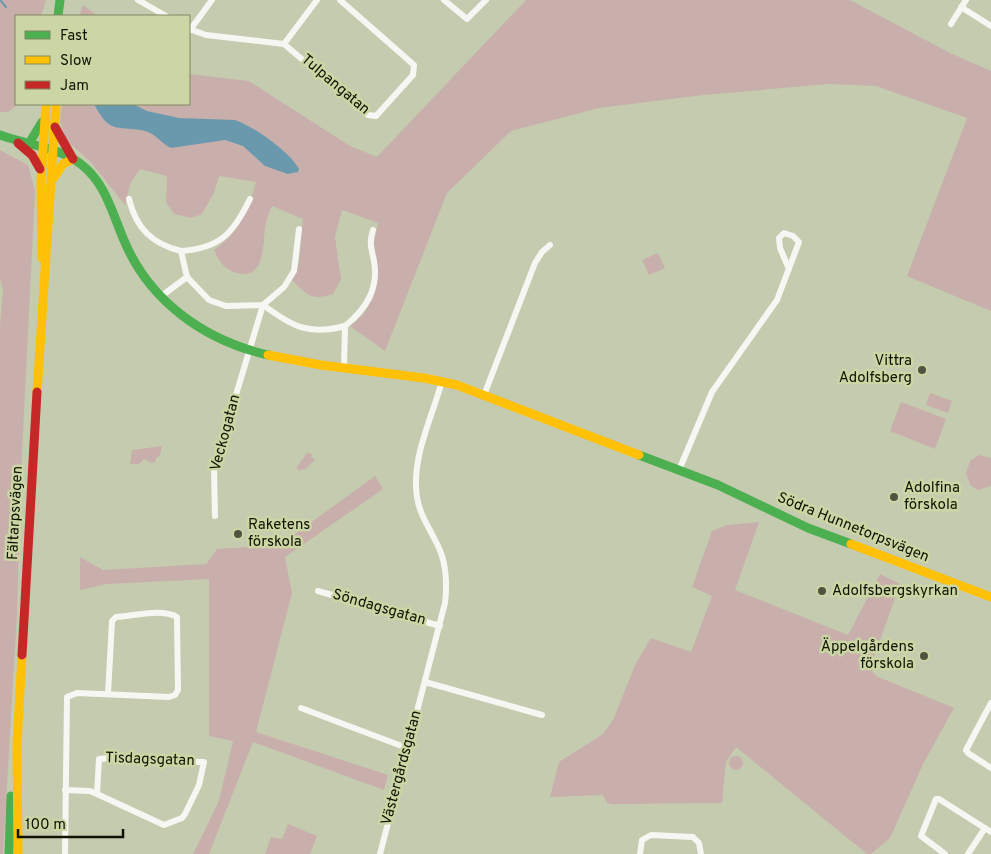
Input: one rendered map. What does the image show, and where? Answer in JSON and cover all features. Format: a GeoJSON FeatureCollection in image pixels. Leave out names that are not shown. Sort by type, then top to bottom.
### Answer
{"type":"FeatureCollection","features":[{"type":"Feature","properties":{"kind":"main road"},"geometry":{"type":"LineString","coordinates":[[58,15],[60,0]]}},
{"type":"Feature","properties":{"kind":"main road","name":"Fältarpsvägen"},"geometry":{"type":"LineString","coordinates":[[18,854],[18,744],[43,284],[41,170],[46,105]]}},
{"type":"Feature","properties":{"kind":"main road","name":"Fältarpsvägen"},"geometry":{"type":"LineString","coordinates":[[43,284],[48,245],[56,105]]}},
{"type":"Feature","properties":{"kind":"main road"},"geometry":{"type":"LineString","coordinates":[[28,145],[44,120]]}},
{"type":"Feature","properties":{"kind":"main road"},"geometry":{"type":"LineString","coordinates":[[51,181],[63,164],[74,159],[55,126]]}},
{"type":"Feature","properties":{"kind":"main road","name":"Södra Hunnetorpsvägen"},"geometry":{"type":"LineString","coordinates":[[0,135],[16,142],[53,151],[74,159],[93,175],[101,187],[134,263],[160,297],[192,323],[220,339],[250,351],[288,360],[423,376],[484,395],[679,470],[760,504],[808,528],[991,597]]}},
{"type":"Feature","properties":{"kind":"main road"},"geometry":{"type":"LineString","coordinates":[[16,142],[32,156],[41,170]]}},
{"type":"Feature","properties":{"kind":"main road","name":"Fältarpsvägen"},"geometry":{"type":"LineString","coordinates":[[9,854],[10,809],[18,744]]}},
{"type":"Feature","properties":{"kind":"street"},"geometry":{"type":"LineString","coordinates":[[138,0],[164,15]]}},
{"type":"Feature","properties":{"kind":"street"},"geometry":{"type":"LineString","coordinates":[[190,28],[212,0]]}},
{"type":"Feature","properties":{"kind":"street"},"geometry":{"type":"LineString","coordinates":[[190,29],[206,35],[284,44],[317,0]]}},
{"type":"Feature","properties":{"kind":"street","name":"Tulpangatan"},"geometry":{"type":"LineString","coordinates":[[284,44],[368,114],[373,116],[377,114],[412,75],[414,65],[340,0]]}},
{"type":"Feature","properties":{"kind":"street"},"geometry":{"type":"LineString","coordinates":[[444,0],[468,18],[486,0]]}},
{"type":"Feature","properties":{"kind":"street"},"geometry":{"type":"LineString","coordinates":[[951,24],[966,0]]}},
{"type":"Feature","properties":{"kind":"street"},"geometry":{"type":"LineString","coordinates":[[962,7],[991,26]]}},
{"type":"Feature","properties":{"kind":"street"},"geometry":{"type":"LineString","coordinates":[[129,199],[137,222],[145,233],[159,244],[181,251],[201,250],[225,238],[242,216],[250,199]]}},
{"type":"Feature","properties":{"kind":"street"},"geometry":{"type":"LineString","coordinates":[[250,351],[263,305],[284,287],[294,271],[299,229]]}},
{"type":"Feature","properties":{"kind":"street"},"geometry":{"type":"LineString","coordinates":[[181,251],[187,277],[209,300],[226,306],[263,305],[289,323],[306,330],[320,331],[344,326],[360,314],[369,300],[373,289],[374,261],[369,244],[373,230]]}},
{"type":"Feature","properties":{"kind":"street"},"geometry":{"type":"LineString","coordinates":[[679,470],[712,392],[772,307],[789,269],[799,242],[793,236],[784,233],[780,236],[779,243],[789,269]]}},
{"type":"Feature","properties":{"kind":"street"},"geometry":{"type":"LineString","coordinates":[[484,395],[536,263],[542,252],[550,245]]}},
{"type":"Feature","properties":{"kind":"street"},"geometry":{"type":"LineString","coordinates":[[160,297],[187,277]]}},
{"type":"Feature","properties":{"kind":"street"},"geometry":{"type":"LineString","coordinates":[[344,326],[344,367]]}},
{"type":"Feature","properties":{"kind":"street","name":"Veckogatan"},"geometry":{"type":"LineString","coordinates":[[215,516],[214,468],[250,351]]}},
{"type":"Feature","properties":{"kind":"street","name":"Västergårdsgatan"},"geometry":{"type":"LineString","coordinates":[[380,854],[445,603],[446,571],[441,553],[421,512],[416,478],[420,456],[442,381]]}},
{"type":"Feature","properties":{"kind":"street","name":"Söndagsgatan"},"geometry":{"type":"LineString","coordinates":[[318,591],[440,626]]}},
{"type":"Feature","properties":{"kind":"street"},"geometry":{"type":"LineString","coordinates":[[64,854],[67,697],[71,694],[108,694],[169,698],[175,695],[178,690],[177,617],[172,614],[160,614],[116,618],[112,621],[108,694]]}},
{"type":"Feature","properties":{"kind":"street"},"geometry":{"type":"LineString","coordinates":[[425,682],[542,715]]}},
{"type":"Feature","properties":{"kind":"street"},"geometry":{"type":"LineString","coordinates":[[991,703],[966,750],[968,754],[991,768]]}},
{"type":"Feature","properties":{"kind":"street"},"geometry":{"type":"LineString","coordinates":[[301,708],[407,748]]}},
{"type":"Feature","properties":{"kind":"street","name":"Tisdagsgatan"},"geometry":{"type":"LineString","coordinates":[[64,790],[90,791],[164,825],[182,818],[185,814],[199,785],[204,762],[135,760],[121,757],[99,759],[97,794]]}},
{"type":"Feature","properties":{"kind":"street"},"geometry":{"type":"LineString","coordinates":[[945,854],[921,836],[936,799],[940,799],[991,832]]}},
{"type":"Feature","properties":{"kind":"street"},"geometry":{"type":"LineString","coordinates":[[968,854],[985,828]]}},
{"type":"Feature","properties":{"kind":"street"},"geometry":{"type":"LineString","coordinates":[[640,854],[642,840],[651,835],[693,837],[699,843],[701,854]]}},
{"type":"Feature","properties":{"kind":"shaded area"},"geometry":{"type":"Polygon","coordinates":[[[0,0],[46,0],[41,15],[15,15],[15,105],[18,105],[8,112],[0,112],[0,0]]]}},
{"type":"Feature","properties":{"kind":"shaded area"},"geometry":{"type":"Polygon","coordinates":[[[526,0],[850,0],[950,53],[991,71],[991,311],[907,276],[967,118],[876,86],[829,84],[703,95],[599,108],[511,131],[447,193],[385,351],[350,326],[363,315],[373,298],[377,280],[374,243],[378,223],[342,210],[335,237],[341,279],[333,294],[314,297],[302,290],[292,280],[299,263],[303,219],[272,206],[266,222],[263,251],[258,266],[253,272],[246,274],[237,273],[222,264],[214,250],[236,229],[250,202],[256,182],[219,176],[214,193],[202,214],[191,218],[174,214],[166,202],[167,176],[140,169],[131,182],[125,205],[90,161],[66,140],[60,122],[62,105],[190,105],[190,74],[249,81],[350,146],[377,157],[526,0]]]}},
{"type":"Feature","properties":{"kind":"shaded area"},"geometry":{"type":"Polygon","coordinates":[[[83,5],[97,15],[79,15],[83,5]]]}},
{"type":"Feature","properties":{"kind":"shaded area"},"geometry":{"type":"Polygon","coordinates":[[[0,150],[28,165],[35,191],[21,473],[17,614],[3,854],[0,854],[0,326],[3,290],[0,278],[0,150]]]}},
{"type":"Feature","properties":{"kind":"shaded area"},"geometry":{"type":"Polygon","coordinates":[[[658,253],[665,268],[649,275],[642,260],[658,253]]]}},
{"type":"Feature","properties":{"kind":"shaded area"},"geometry":{"type":"Polygon","coordinates":[[[930,393],[952,401],[948,413],[926,405],[930,393]]]}},
{"type":"Feature","properties":{"kind":"shaded area"},"geometry":{"type":"Polygon","coordinates":[[[901,402],[946,419],[935,449],[890,431],[901,402]]]}},
{"type":"Feature","properties":{"kind":"shaded area"},"geometry":{"type":"Polygon","coordinates":[[[162,446],[160,455],[156,458],[155,462],[151,463],[144,459],[139,464],[130,464],[132,450],[162,446]]]}},
{"type":"Feature","properties":{"kind":"shaded area"},"geometry":{"type":"Polygon","coordinates":[[[307,453],[313,454],[311,457],[315,460],[304,470],[300,471],[296,468],[307,453]]]}},
{"type":"Feature","properties":{"kind":"shaded area"},"geometry":{"type":"Polygon","coordinates":[[[979,455],[991,458],[991,486],[978,490],[970,485],[966,473],[970,461],[979,455]]]}},
{"type":"Feature","properties":{"kind":"shaded area"},"geometry":{"type":"Polygon","coordinates":[[[375,476],[383,489],[285,557],[292,593],[256,732],[388,775],[384,790],[253,742],[209,854],[193,854],[219,801],[233,741],[209,736],[209,579],[107,584],[80,590],[80,557],[103,570],[206,564],[217,549],[280,545],[375,476]]]}},
{"type":"Feature","properties":{"kind":"shaded area"},"geometry":{"type":"Polygon","coordinates":[[[759,522],[735,590],[848,635],[880,574],[900,584],[872,663],[872,671],[876,676],[954,708],[923,764],[890,838],[871,854],[867,854],[736,747],[726,762],[722,803],[612,804],[607,803],[603,795],[550,797],[559,762],[603,734],[613,720],[635,665],[651,638],[691,652],[712,596],[692,587],[712,531],[727,525],[759,522]]]}},
{"type":"Feature","properties":{"kind":"shaded area"},"geometry":{"type":"Polygon","coordinates":[[[736,756],[741,758],[743,763],[741,768],[736,770],[731,768],[729,763],[731,758],[736,756]]]}},
{"type":"Feature","properties":{"kind":"shaded area"},"geometry":{"type":"Polygon","coordinates":[[[288,824],[317,836],[310,854],[265,854],[271,837],[282,839],[288,824]]]}},
{"type":"Feature","properties":{"kind":"water"},"geometry":{"type":"Polygon","coordinates":[[[95,105],[135,105],[147,111],[179,118],[235,120],[270,140],[288,155],[299,169],[298,172],[288,174],[265,166],[243,146],[225,140],[171,148],[149,132],[110,125],[95,105]]]}},
{"type":"Feature","properties":{"kind":"waterway"},"geometry":{"type":"LineString","coordinates":[[0,0],[6,7]]}},
{"type":"Feature","properties":{"kind":"traffic: fast"},"geometry":{"type":"LineString","coordinates":[[58,15],[60,0]]}},
{"type":"Feature","properties":{"kind":"traffic: fast"},"geometry":{"type":"LineString","coordinates":[[28,145],[42,122]]}},
{"type":"Feature","properties":{"kind":"traffic: fast"},"geometry":{"type":"LineString","coordinates":[[0,135],[54,150],[82,165],[97,180],[134,260],[147,280],[163,298],[180,314],[200,328],[221,339],[268,355]]}},
{"type":"Feature","properties":{"kind":"traffic: fast"},"geometry":{"type":"LineString","coordinates":[[639,455],[718,485],[808,528],[851,544]]}},
{"type":"Feature","properties":{"kind":"traffic: fast"},"geometry":{"type":"LineString","coordinates":[[9,854],[11,796]]}},
{"type":"Feature","properties":{"kind":"traffic: slow"},"geometry":{"type":"LineString","coordinates":[[42,258],[41,181],[46,105]]}},
{"type":"Feature","properties":{"kind":"traffic: slow"},"geometry":{"type":"LineString","coordinates":[[37,392],[56,105]]}},
{"type":"Feature","properties":{"kind":"traffic: slow"},"geometry":{"type":"LineString","coordinates":[[53,179],[63,164],[73,159]]}},
{"type":"Feature","properties":{"kind":"traffic: slow"},"geometry":{"type":"LineString","coordinates":[[268,355],[321,365],[424,378],[457,385],[639,455]]}},
{"type":"Feature","properties":{"kind":"traffic: slow"},"geometry":{"type":"LineString","coordinates":[[851,544],[991,597]]}},
{"type":"Feature","properties":{"kind":"traffic: slow"},"geometry":{"type":"LineString","coordinates":[[18,854],[17,744],[22,655]]}},
{"type":"Feature","properties":{"kind":"traffic: jam"},"geometry":{"type":"LineString","coordinates":[[55,127],[73,159]]}},
{"type":"Feature","properties":{"kind":"traffic: jam"},"geometry":{"type":"LineString","coordinates":[[18,143],[32,155],[40,169]]}},
{"type":"Feature","properties":{"kind":"traffic: jam"},"geometry":{"type":"LineString","coordinates":[[22,655],[37,392]]}},
{"type":"Feature","properties":{"kind":"place","name":"Vittra Adolfsberg"},"geometry":{"type":"Point","coordinates":[922,370]}},
{"type":"Feature","properties":{"kind":"place","name":"Adolfina förskola"},"geometry":{"type":"Point","coordinates":[894,497]}},
{"type":"Feature","properties":{"kind":"place","name":"Raketens förskola"},"geometry":{"type":"Point","coordinates":[238,534]}},
{"type":"Feature","properties":{"kind":"place","name":"Adolfsbergskyrkan"},"geometry":{"type":"Point","coordinates":[822,591]}},
{"type":"Feature","properties":{"kind":"place","name":"Äppelgårdens förskola"},"geometry":{"type":"Point","coordinates":[924,656]}}]}
